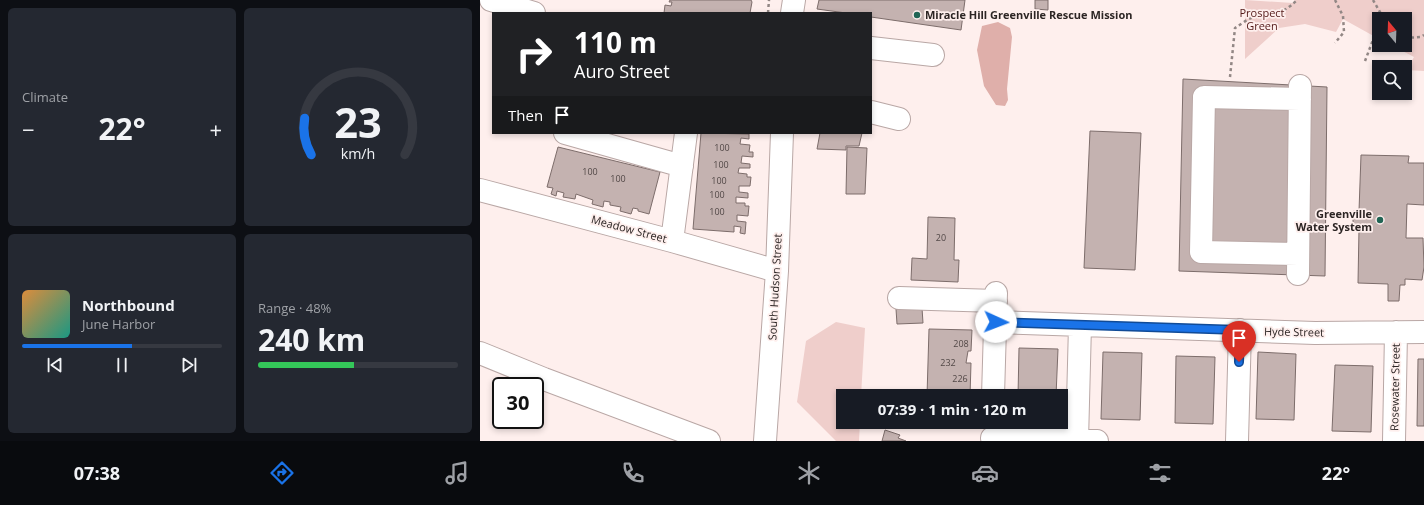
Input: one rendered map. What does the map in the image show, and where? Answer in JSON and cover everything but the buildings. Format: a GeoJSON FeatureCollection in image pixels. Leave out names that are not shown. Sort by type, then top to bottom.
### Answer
{"type":"FeatureCollection","features":[{"type":"Feature","properties":{"kind":"street"},"geometry":{"type":"LineString","coordinates":[[491,0],[531,12]]}},
{"type":"Feature","properties":{"kind":"street"},"geometry":{"type":"LineString","coordinates":[[792,12],[794,0]]}},
{"type":"Feature","properties":{"kind":"street"},"geometry":{"type":"LineString","coordinates":[[872,48],[933,55]]}},
{"type":"Feature","properties":{"kind":"street"},"geometry":{"type":"LineString","coordinates":[[1300,92],[1298,264],[1201,252],[1204,97],[1300,92]]}},
{"type":"Feature","properties":{"kind":"street"},"geometry":{"type":"LineString","coordinates":[[872,112],[899,119]]}},
{"type":"Feature","properties":{"kind":"street"},"geometry":{"type":"LineString","coordinates":[[569,134],[682,166]]}},
{"type":"Feature","properties":{"kind":"street"},"geometry":{"type":"LineString","coordinates":[[672,241],[686,134]]}},
{"type":"Feature","properties":{"kind":"street","name":"South Hudson Street"},"geometry":{"type":"LineString","coordinates":[[765,441],[777,271],[782,134]]}},
{"type":"Feature","properties":{"kind":"street","name":"Meadow Street"},"geometry":{"type":"LineString","coordinates":[[480,190],[672,241],[777,271]]}},
{"type":"Feature","properties":{"kind":"street","name":"Hyde Street"},"geometry":{"type":"LineString","coordinates":[[899,298],[996,305],[1080,325],[1315,333],[1424,332]]}},
{"type":"Feature","properties":{"kind":"street"},"geometry":{"type":"LineString","coordinates":[[994,389],[996,305]]}},
{"type":"Feature","properties":{"kind":"street"},"geometry":{"type":"LineString","coordinates":[[1077,440],[1080,325]]}},
{"type":"Feature","properties":{"kind":"street"},"geometry":{"type":"LineString","coordinates":[[1237,441],[1240,330]]}},
{"type":"Feature","properties":{"kind":"street","name":"Rosewater Street"},"geometry":{"type":"LineString","coordinates":[[1394,441],[1396,332]]}},
{"type":"Feature","properties":{"kind":"street"},"geometry":{"type":"LineString","coordinates":[[480,353],[544,379],[709,441]]}},
{"type":"Feature","properties":{"kind":"street"},"geometry":{"type":"LineString","coordinates":[[992,434],[1097,441]]}},
{"type":"Feature","properties":{"kind":"path"},"geometry":{"type":"LineString","coordinates":[[768,12],[769,0]]}},
{"type":"Feature","properties":{"kind":"path"},"geometry":{"type":"LineString","coordinates":[[1230,77],[1235,28],[1249,18],[1262,15],[1275,15],[1289,9],[1298,0]]}},
{"type":"Feature","properties":{"kind":"path"},"geometry":{"type":"LineString","coordinates":[[1335,0],[1343,16],[1344,32],[1335,43]]}},
{"type":"Feature","properties":{"kind":"path"},"geometry":{"type":"LineString","coordinates":[[1373,0],[1380,12]]}},
{"type":"Feature","properties":{"kind":"path"},"geometry":{"type":"LineString","coordinates":[[1412,38],[1424,36]]}},
{"type":"Feature","properties":{"kind":"path"},"geometry":{"type":"LineString","coordinates":[[1365,61],[1372,42]]}},
{"type":"Feature","properties":{"kind":"green space","name":"Prospect Green"},"geometry":{"type":"Polygon","coordinates":[[[1245,0],[1293,3],[1295,0],[1424,0],[1424,71],[1412,70],[1412,61],[1414,57],[1404,52],[1412,52],[1412,12],[1372,12],[1372,35],[1343,19],[1336,32],[1305,24],[1279,28],[1245,59],[1245,0]]]}},
{"type":"Feature","properties":{"kind":"green space"},"geometry":{"type":"Polygon","coordinates":[[[836,322],[865,328],[861,389],[836,389],[836,429],[860,429],[859,441],[836,441],[797,402],[806,341],[836,322]]]}},
{"type":"Feature","properties":{"kind":"shaded area"},"geometry":{"type":"Polygon","coordinates":[[[998,22],[1010,28],[1012,37],[1007,89],[1008,100],[1005,106],[996,105],[984,86],[977,50],[982,26],[998,22]]]}},
{"type":"Feature","properties":{"kind":"place","name":"Miracle Hill Greenville Rescue Mission"},"geometry":{"type":"Point","coordinates":[917,15]}},
{"type":"Feature","properties":{"kind":"place","name":"Greenville Water System"},"geometry":{"type":"Point","coordinates":[1380,220]}},
{"type":"Feature","properties":{"kind":"route"},"geometry":{"type":"LineString","coordinates":[[996,322],[1240,330],[1239,362]]}}]}
